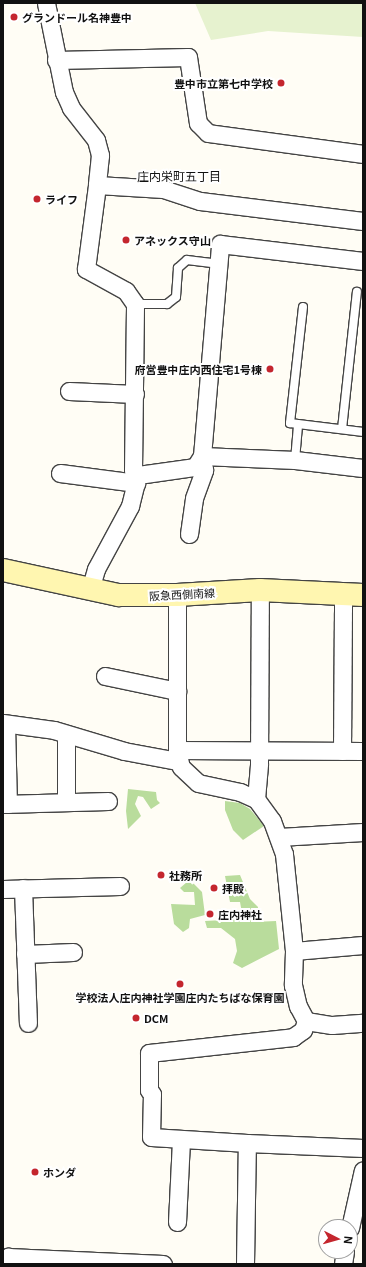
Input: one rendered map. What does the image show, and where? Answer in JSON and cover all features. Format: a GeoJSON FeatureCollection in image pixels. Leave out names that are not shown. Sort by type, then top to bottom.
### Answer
{"type":"FeatureCollection","features":[{"type":"Feature","properties":{"kind":"street"},"geometry":{"type":"LineString","coordinates":[[46,3],[56,60],[71,108],[96,140],[100,155],[86,269],[126,291],[135,304],[133,470],[137,479],[130,506],[96,569],[90,590]]}},
{"type":"Feature","properties":{"kind":"street"},"geometry":{"type":"LineString","coordinates":[[56,60],[188,57],[198,123],[208,133],[363,154]]}},
{"type":"Feature","properties":{"kind":"street"},"geometry":{"type":"LineString","coordinates":[[97,185],[164,189],[200,201],[363,221]]}},
{"type":"Feature","properties":{"kind":"street"},"geometry":{"type":"LineString","coordinates":[[189,534],[194,498],[204,470],[202,456],[220,244],[363,261]]}},
{"type":"Feature","properties":{"kind":"street"},"geometry":{"type":"LineString","coordinates":[[69,391],[135,394]]}},
{"type":"Feature","properties":{"kind":"street"},"geometry":{"type":"LineString","coordinates":[[202,456],[295,460],[363,468]]}},
{"type":"Feature","properties":{"kind":"street"},"geometry":{"type":"LineString","coordinates":[[60,473],[137,479],[195,467],[202,456]]}},
{"type":"Feature","properties":{"kind":"street","name":"阪急西側南線"},"geometry":{"type":"LineString","coordinates":[[3,570],[90,590],[139,596],[260,590],[353,594]]}},
{"type":"Feature","properties":{"kind":"street"},"geometry":{"type":"LineString","coordinates":[[256,799],[259,750],[260,590]]}},
{"type":"Feature","properties":{"kind":"street"},"geometry":{"type":"LineString","coordinates":[[342,750],[353,594]]}},
{"type":"Feature","properties":{"kind":"street"},"geometry":{"type":"LineString","coordinates":[[177,595],[178,755],[188,776],[198,783],[240,792],[256,799],[272,821],[279,837],[286,863],[294,951],[293,985],[298,1006],[306,1021],[303,1030],[293,1037],[149,1054],[149,1090],[152,1094],[150,1137],[247,1144],[363,1148]]}},
{"type":"Feature","properties":{"kind":"street"},"geometry":{"type":"LineString","coordinates":[[105,676],[177,690]]}},
{"type":"Feature","properties":{"kind":"street"},"geometry":{"type":"LineString","coordinates":[[108,800],[6,804],[4,724],[66,734],[124,751],[178,755],[259,750],[363,751]]}},
{"type":"Feature","properties":{"kind":"street"},"geometry":{"type":"LineString","coordinates":[[66,734],[66,802]]}},
{"type":"Feature","properties":{"kind":"street"},"geometry":{"type":"LineString","coordinates":[[279,837],[363,832]]}},
{"type":"Feature","properties":{"kind":"street"},"geometry":{"type":"LineString","coordinates":[[3,889],[120,886]]}},
{"type":"Feature","properties":{"kind":"street"},"geometry":{"type":"LineString","coordinates":[[23,888],[28,1022]]}},
{"type":"Feature","properties":{"kind":"street"},"geometry":{"type":"LineString","coordinates":[[294,951],[363,945]]}},
{"type":"Feature","properties":{"kind":"street"},"geometry":{"type":"LineString","coordinates":[[26,954],[73,952]]}},
{"type":"Feature","properties":{"kind":"street"},"geometry":{"type":"LineString","coordinates":[[306,1021],[332,1025],[363,1023]]}},
{"type":"Feature","properties":{"kind":"street"},"geometry":{"type":"LineString","coordinates":[[177,1222],[181,1139]]}},
{"type":"Feature","properties":{"kind":"street"},"geometry":{"type":"LineString","coordinates":[[245,1264],[247,1144]]}},
{"type":"Feature","properties":{"kind":"street"},"geometry":{"type":"LineString","coordinates":[[352,1219],[363,1170]]}},
{"type":"Feature","properties":{"kind":"street"},"geometry":{"type":"LineString","coordinates":[[5,1264],[8,1257],[70,1262],[163,1264]]}},
{"type":"Feature","properties":{"kind":"lane"},"geometry":{"type":"LineString","coordinates":[[135,304],[167,304],[176,297],[178,268],[187,260],[218,264]]}},
{"type":"Feature","properties":{"kind":"lane"},"geometry":{"type":"LineString","coordinates":[[342,429],[357,292]]}},
{"type":"Feature","properties":{"kind":"lane"},"geometry":{"type":"LineString","coordinates":[[303,307],[290,424],[363,432]]}},
{"type":"Feature","properties":{"kind":"lane"},"geometry":{"type":"LineString","coordinates":[[295,460],[298,424]]}},
{"type":"Feature","properties":{"kind":"green space"},"geometry":{"type":"Polygon","coordinates":[[[195,3],[363,3],[363,37],[268,31],[211,40],[195,3]]]}},
{"type":"Feature","properties":{"kind":"green space"},"geometry":{"type":"Polygon","coordinates":[[[128,789],[156,792],[157,800],[160,803],[151,809],[143,797],[138,796],[135,804],[141,816],[128,829],[126,811],[128,789]]]}},
{"type":"Feature","properties":{"kind":"green space"},"geometry":{"type":"Polygon","coordinates":[[[225,801],[240,803],[250,809],[264,826],[243,840],[233,830],[225,810],[225,801]]]}},
{"type":"Feature","properties":{"kind":"green space"},"geometry":{"type":"Polygon","coordinates":[[[240,875],[250,899],[258,907],[258,910],[250,912],[251,922],[276,921],[279,949],[242,968],[233,963],[237,951],[235,939],[221,928],[207,928],[205,921],[243,919],[240,902],[230,902],[225,876],[240,875]]]}},
{"type":"Feature","properties":{"kind":"green space"},"geometry":{"type":"Polygon","coordinates":[[[187,882],[194,884],[202,892],[205,915],[190,919],[189,928],[183,932],[174,924],[171,904],[195,905],[194,892],[184,892],[180,888],[187,882]]]}},
{"type":"Feature","properties":{"kind":"place","name":"グランドール名神豊中"},"geometry":{"type":"Point","coordinates":[14,17]}},
{"type":"Feature","properties":{"kind":"place","name":"豊中市立第七中学校"},"geometry":{"type":"Point","coordinates":[281,83]}},
{"type":"Feature","properties":{"kind":"place","name":"ライフ"},"geometry":{"type":"Point","coordinates":[37,199]}},
{"type":"Feature","properties":{"kind":"place","name":"アネックス守山"},"geometry":{"type":"Point","coordinates":[126,240]}},
{"type":"Feature","properties":{"kind":"place","name":"府営豊中庄内西住宅1号棟"},"geometry":{"type":"Point","coordinates":[270,369]}},
{"type":"Feature","properties":{"kind":"place","name":"社務所"},"geometry":{"type":"Point","coordinates":[161,875]}},
{"type":"Feature","properties":{"kind":"place","name":"拝殿"},"geometry":{"type":"Point","coordinates":[214,888]}},
{"type":"Feature","properties":{"kind":"place","name":"庄内神社"},"geometry":{"type":"Point","coordinates":[210,914]}},
{"type":"Feature","properties":{"kind":"place","name":"学校法人庄内神社学園庄内たちばな保育園"},"geometry":{"type":"Point","coordinates":[180,984]}},
{"type":"Feature","properties":{"kind":"place","name":"DCM"},"geometry":{"type":"Point","coordinates":[136,1018]}},
{"type":"Feature","properties":{"kind":"place","name":"ホンダ"},"geometry":{"type":"Point","coordinates":[35,1172]}},
{"type":"Feature","properties":{"kind":"district","name":"庄内栄町五丁目"},"geometry":{"type":"Point","coordinates":[179,176]}}]}
